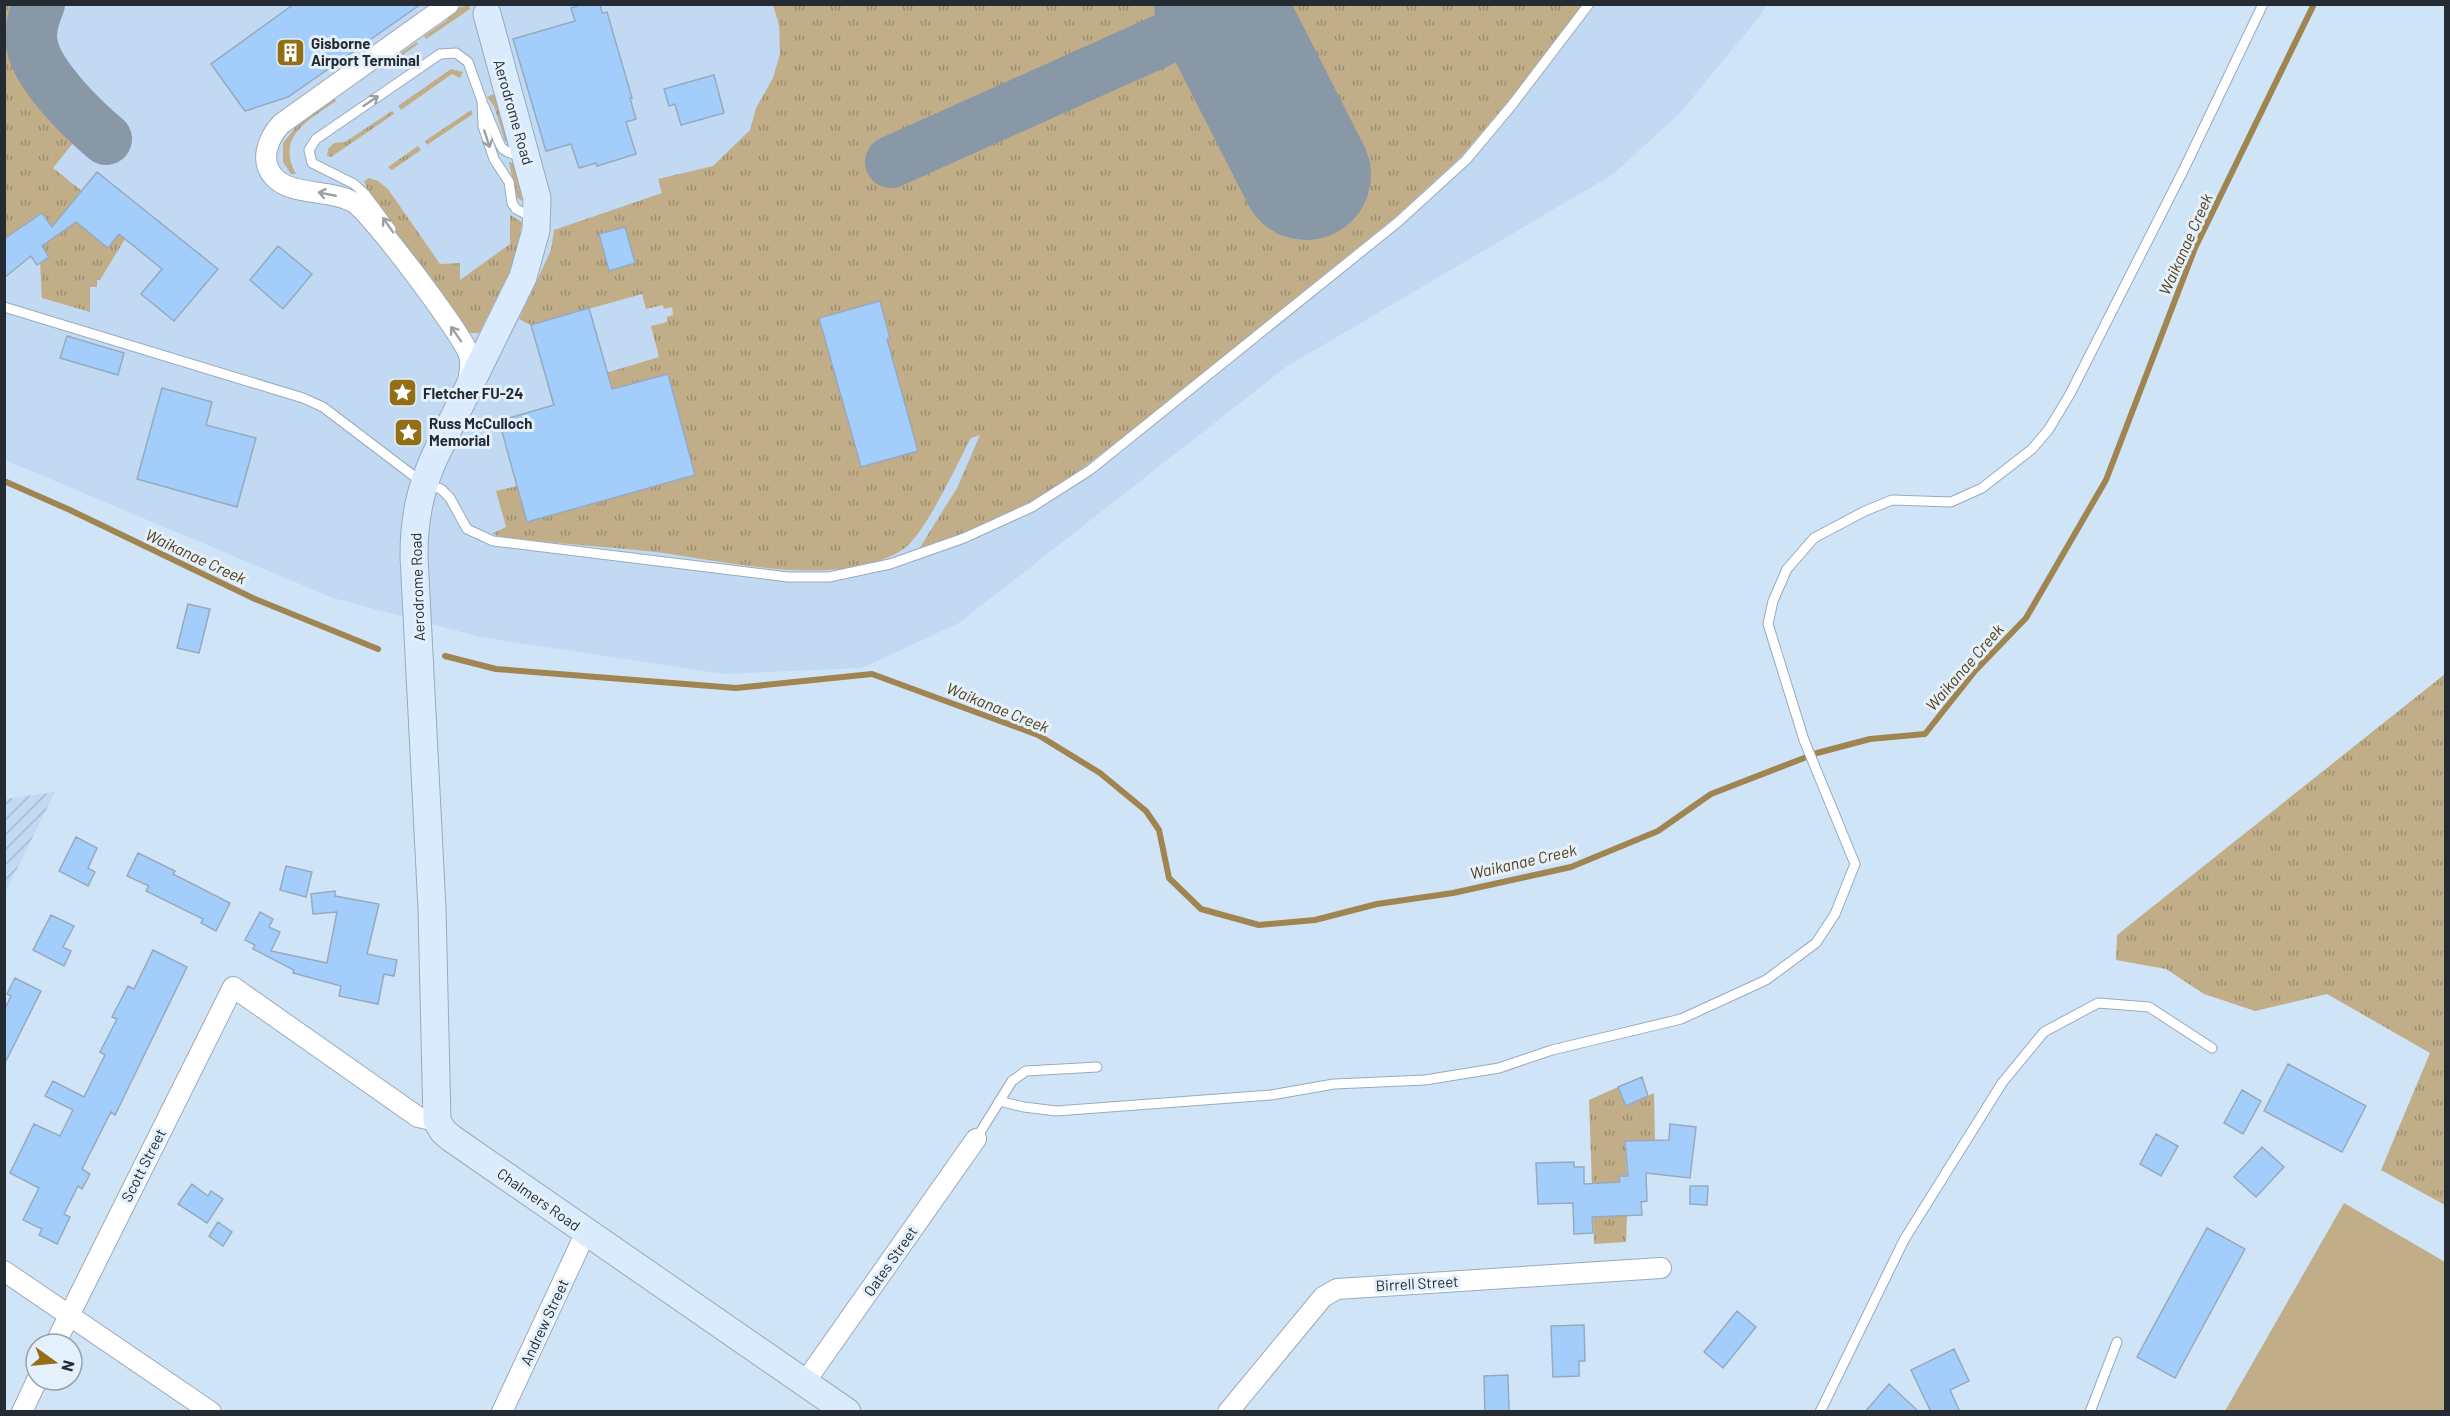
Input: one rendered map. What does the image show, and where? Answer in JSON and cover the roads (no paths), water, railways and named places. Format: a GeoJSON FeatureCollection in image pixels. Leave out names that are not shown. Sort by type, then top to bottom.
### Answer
{"type":"FeatureCollection","features":[{"type":"Feature","properties":{"kind":"street"},"geometry":{"type":"LineString","coordinates":[[449,4],[281,124],[272,135],[267,152],[267,165],[269,171],[281,183],[339,196],[365,211],[416,276],[469,355],[468,383],[459,408]]}},
{"type":"Feature","properties":{"kind":"street","name":"Aerodrome Road"},"geometry":{"type":"LineString","coordinates":[[437,1121],[432,909],[414,556],[416,516],[423,483],[523,277],[536,230],[537,198],[484,9]]}},
{"type":"Feature","properties":{"kind":"street","name":"Chalmers Road"},"geometry":{"type":"LineString","coordinates":[[233,987],[418,1117],[437,1121],[451,1138],[847,1412]]}},
{"type":"Feature","properties":{"kind":"street","name":"Scott Street"},"geometry":{"type":"LineString","coordinates":[[60,1332],[233,987]]}},
{"type":"Feature","properties":{"kind":"street","name":"Oates Street"},"geometry":{"type":"LineString","coordinates":[[805,1382],[976,1139]]}},
{"type":"Feature","properties":{"kind":"street","name":"Andrew Street"},"geometry":{"type":"LineString","coordinates":[[502,1412],[586,1232]]}},
{"type":"Feature","properties":{"kind":"street","name":"Birrell Street"},"geometry":{"type":"LineString","coordinates":[[1228,1412],[1323,1297],[1337,1290],[1661,1268]]}},
{"type":"Feature","properties":{"kind":"street"},"geometry":{"type":"LineString","coordinates":[[4,1271],[211,1412]]}},
{"type":"Feature","properties":{"kind":"street"},"geometry":{"type":"LineString","coordinates":[[21,1412],[31,1392]]}},
{"type":"Feature","properties":{"kind":"lane"},"geometry":{"type":"LineString","coordinates":[[4,307],[303,398],[323,407],[423,483],[441,489],[450,498],[467,529],[493,541],[788,577],[829,577],[890,564],[964,538],[1032,507],[1090,470],[1398,222],[1466,160],[1512,105],[1588,4]]}},
{"type":"Feature","properties":{"kind":"lane"},"geometry":{"type":"LineString","coordinates":[[999,1101],[1056,1111],[1271,1095],[1334,1084],[1425,1080],[1499,1068],[1551,1050],[1681,1019],[1766,980],[1816,943],[1834,914],[1855,864],[1804,740],[1768,624],[1773,601],[1788,568],[1814,538],[1865,511],[1892,500],[1951,502],[1982,488],[2032,449],[2081,373],[2183,171],[2263,4]]}},
{"type":"Feature","properties":{"kind":"lane"},"geometry":{"type":"LineString","coordinates":[[416,276],[398,239],[365,194],[354,184],[312,163],[309,157],[310,146],[316,139],[446,52],[461,55],[468,62],[500,146],[523,158],[529,166]]}},
{"type":"Feature","properties":{"kind":"lane"},"geometry":{"type":"LineString","coordinates":[[482,101],[483,126],[494,159],[508,182],[512,203],[516,209],[533,218],[536,230]]}},
{"type":"Feature","properties":{"kind":"lane"},"geometry":{"type":"LineString","coordinates":[[1820,1412],[1904,1240],[2002,1083],[2044,1032],[2098,1003],[2149,1006],[2212,1048]]}},
{"type":"Feature","properties":{"kind":"lane"},"geometry":{"type":"LineString","coordinates":[[976,1139],[1012,1081],[1026,1071],[1097,1067]]}},
{"type":"Feature","properties":{"kind":"lane"},"geometry":{"type":"LineString","coordinates":[[2090,1412],[2117,1342]]}},
{"type":"Feature","properties":{"kind":"waterway","name":"Waikanae Creek"},"geometry":{"type":"LineString","coordinates":[[445,656],[496,669],[736,688],[872,674],[1038,735],[1100,773],[1146,811],[1159,830],[1169,878],[1201,909],[1259,925],[1315,920],[1377,904],[1453,893],[1571,867],[1658,831],[1711,794],[1817,753],[1870,739],[1925,734],[1975,671],[2026,618],[2106,480],[2195,248],[2314,4]]}},
{"type":"Feature","properties":{"kind":"waterway","name":"Waikanae Creek"},"geometry":{"type":"LineString","coordinates":[[4,481],[70,510],[255,599],[378,649]]}},
{"type":"Feature","properties":{"kind":"place","name":"Gisborne Airport Terminal"},"geometry":{"type":"Point","coordinates":[290,52]}},
{"type":"Feature","properties":{"kind":"place","name":"Fletcher FU-24"},"geometry":{"type":"Point","coordinates":[402,393]}},
{"type":"Feature","properties":{"kind":"place","name":"Russ McCulloch Memorial"},"geometry":{"type":"Point","coordinates":[408,432]}}]}
